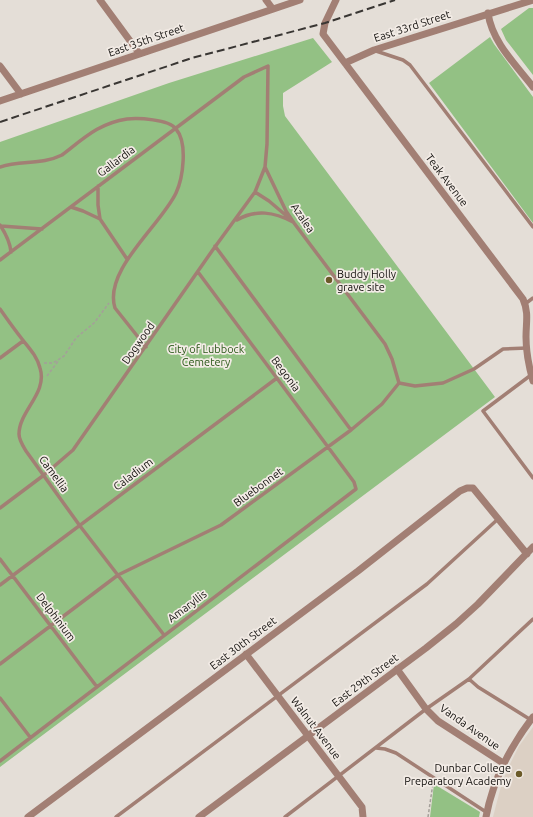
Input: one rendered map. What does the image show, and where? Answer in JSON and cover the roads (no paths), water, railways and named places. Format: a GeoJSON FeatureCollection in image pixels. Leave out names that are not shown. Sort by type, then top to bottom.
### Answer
{"type":"FeatureCollection","features":[{"type":"Feature","properties":{"kind":"street"},"geometry":{"type":"LineString","coordinates":[[100,0],[140,53]]}},
{"type":"Feature","properties":{"kind":"street"},"geometry":{"type":"LineString","coordinates":[[266,0],[272,8]]}},
{"type":"Feature","properties":{"kind":"street","name":"East 35th Street"},"geometry":{"type":"LineString","coordinates":[[0,101],[272,8],[300,0]]}},
{"type":"Feature","properties":{"kind":"street","name":"Teak Avenue"},"geometry":{"type":"LineString","coordinates":[[336,0],[325,23],[323,34],[511,282],[525,304],[528,319],[526,338],[530,348],[529,363],[532,378]]}},
{"type":"Feature","properties":{"kind":"street","name":"East 33rd Street"},"geometry":{"type":"LineString","coordinates":[[345,63],[374,50],[533,0]]}},
{"type":"Feature","properties":{"kind":"street"},"geometry":{"type":"LineString","coordinates":[[488,13],[494,34],[501,46],[533,88]]}},
{"type":"Feature","properties":{"kind":"street"},"geometry":{"type":"LineString","coordinates":[[0,66],[21,94]]}},
{"type":"Feature","properties":{"kind":"street","name":"East 30th Street"},"geometry":{"type":"LineString","coordinates":[[28,817],[358,571],[460,491],[473,488],[498,519]]}},
{"type":"Feature","properties":{"kind":"street"},"geometry":{"type":"LineString","coordinates":[[498,519],[527,554]]}},
{"type":"Feature","properties":{"kind":"street","name":"East 29th Street"},"geometry":{"type":"LineString","coordinates":[[199,817],[462,619],[533,547]]}},
{"type":"Feature","properties":{"kind":"street","name":"Walnut Avenue"},"geometry":{"type":"LineString","coordinates":[[246,654],[362,808],[363,817]]}},
{"type":"Feature","properties":{"kind":"street","name":"Vanda Avenue"},"geometry":{"type":"LineString","coordinates":[[397,669],[426,710],[448,728],[503,763]]}},
{"type":"Feature","properties":{"kind":"street"},"geometry":{"type":"LineString","coordinates":[[486,815],[497,776],[503,763],[532,718]]}},
{"type":"Feature","properties":{"kind":"lane"},"geometry":{"type":"LineString","coordinates":[[374,50],[403,60],[410,65],[533,227]]}},
{"type":"Feature","properties":{"kind":"lane","name":"Azalea"},"geometry":{"type":"LineString","coordinates":[[244,77],[268,66],[267,144],[265,166],[286,212],[385,344],[392,359],[399,383]]}},
{"type":"Feature","properties":{"kind":"lane","name":"Gallardia"},"geometry":{"type":"LineString","coordinates":[[0,260],[244,77]]}},
{"type":"Feature","properties":{"kind":"lane"},"geometry":{"type":"LineString","coordinates":[[0,167],[10,164],[32,163],[56,158],[97,129],[114,121],[136,118],[167,124],[176,128],[181,138],[183,152],[180,180],[176,194],[127,259],[113,293],[115,308],[146,348]]}},
{"type":"Feature","properties":{"kind":"lane","name":"Dogwood"},"geometry":{"type":"LineString","coordinates":[[0,508],[44,475],[73,450],[146,348],[215,246],[255,192],[265,166]]}},
{"type":"Feature","properties":{"kind":"lane"},"geometry":{"type":"LineString","coordinates":[[98,186],[100,219],[127,259]]}},
{"type":"Feature","properties":{"kind":"lane"},"geometry":{"type":"LineString","coordinates":[[255,192],[269,201],[294,223]]}},
{"type":"Feature","properties":{"kind":"lane"},"geometry":{"type":"LineString","coordinates":[[71,207],[100,219]]}},
{"type":"Feature","properties":{"kind":"lane"},"geometry":{"type":"LineString","coordinates":[[234,221],[245,215],[257,213],[280,215],[294,223]]}},
{"type":"Feature","properties":{"kind":"lane"},"geometry":{"type":"LineString","coordinates":[[0,226],[42,229]]}},
{"type":"Feature","properties":{"kind":"lane"},"geometry":{"type":"LineString","coordinates":[[0,226],[5,232],[10,244],[11,252]]}},
{"type":"Feature","properties":{"kind":"lane"},"geometry":{"type":"LineString","coordinates":[[215,246],[351,430]]}},
{"type":"Feature","properties":{"kind":"lane","name":"Begonia"},"geometry":{"type":"LineString","coordinates":[[198,272],[354,482],[356,489]]}},
{"type":"Feature","properties":{"kind":"lane"},"geometry":{"type":"LineString","coordinates":[[525,304],[533,298]]}},
{"type":"Feature","properties":{"kind":"lane","name":"Camellia"},"geometry":{"type":"LineString","coordinates":[[0,309],[35,355],[41,368],[41,380],[36,397],[20,426],[19,435],[26,451],[80,526],[164,635]]}},
{"type":"Feature","properties":{"kind":"lane"},"geometry":{"type":"LineString","coordinates":[[0,358],[23,341]]}},
{"type":"Feature","properties":{"kind":"lane"},"geometry":{"type":"LineString","coordinates":[[399,383],[415,386],[443,383],[474,369],[503,349],[530,348]]}},
{"type":"Feature","properties":{"kind":"lane","name":"Caladium"},"geometry":{"type":"LineString","coordinates":[[0,585],[277,378]]}},
{"type":"Feature","properties":{"kind":"lane"},"geometry":{"type":"LineString","coordinates":[[532,378],[483,411],[533,478]]}},
{"type":"Feature","properties":{"kind":"lane","name":"Bluebonnet"},"geometry":{"type":"LineString","coordinates":[[0,664],[118,575],[221,525],[351,430],[382,404],[399,383]]}},
{"type":"Feature","properties":{"kind":"lane","name":"Amaryllis"},"geometry":{"type":"LineString","coordinates":[[30,737],[356,489]]}},
{"type":"Feature","properties":{"kind":"lane"},"geometry":{"type":"LineString","coordinates":[[116,817],[427,584],[498,519]]}},
{"type":"Feature","properties":{"kind":"lane","name":"Delphinium"},"geometry":{"type":"LineString","coordinates":[[0,558],[97,687]]}},
{"type":"Feature","properties":{"kind":"lane"},"geometry":{"type":"LineString","coordinates":[[285,817],[469,679],[533,619]]}},
{"type":"Feature","properties":{"kind":"lane"},"geometry":{"type":"LineString","coordinates":[[469,679],[478,687],[532,718]]}},
{"type":"Feature","properties":{"kind":"lane"},"geometry":{"type":"LineString","coordinates":[[0,698],[30,737],[0,761]]}},
{"type":"Feature","properties":{"kind":"lane"},"geometry":{"type":"LineString","coordinates":[[376,748],[385,748],[396,753],[486,815]]}},
{"type":"Feature","properties":{"kind":"railway"},"geometry":{"type":"LineString","coordinates":[[0,122],[192,58],[325,23],[395,0]]}},
{"type":"Feature","properties":{"kind":"place","name":"Buddy Holly grave site"},"geometry":{"type":"Point","coordinates":[329,280]}},
{"type":"Feature","properties":{"kind":"place","name":"Dunbar College Preparatory Academy"},"geometry":{"type":"Point","coordinates":[519,774]}},
{"type":"Feature","properties":{"kind":"park label","name":"City of Lubbock Cemetery"},"geometry":{"type":"Point","coordinates":[206,355]}}]}
